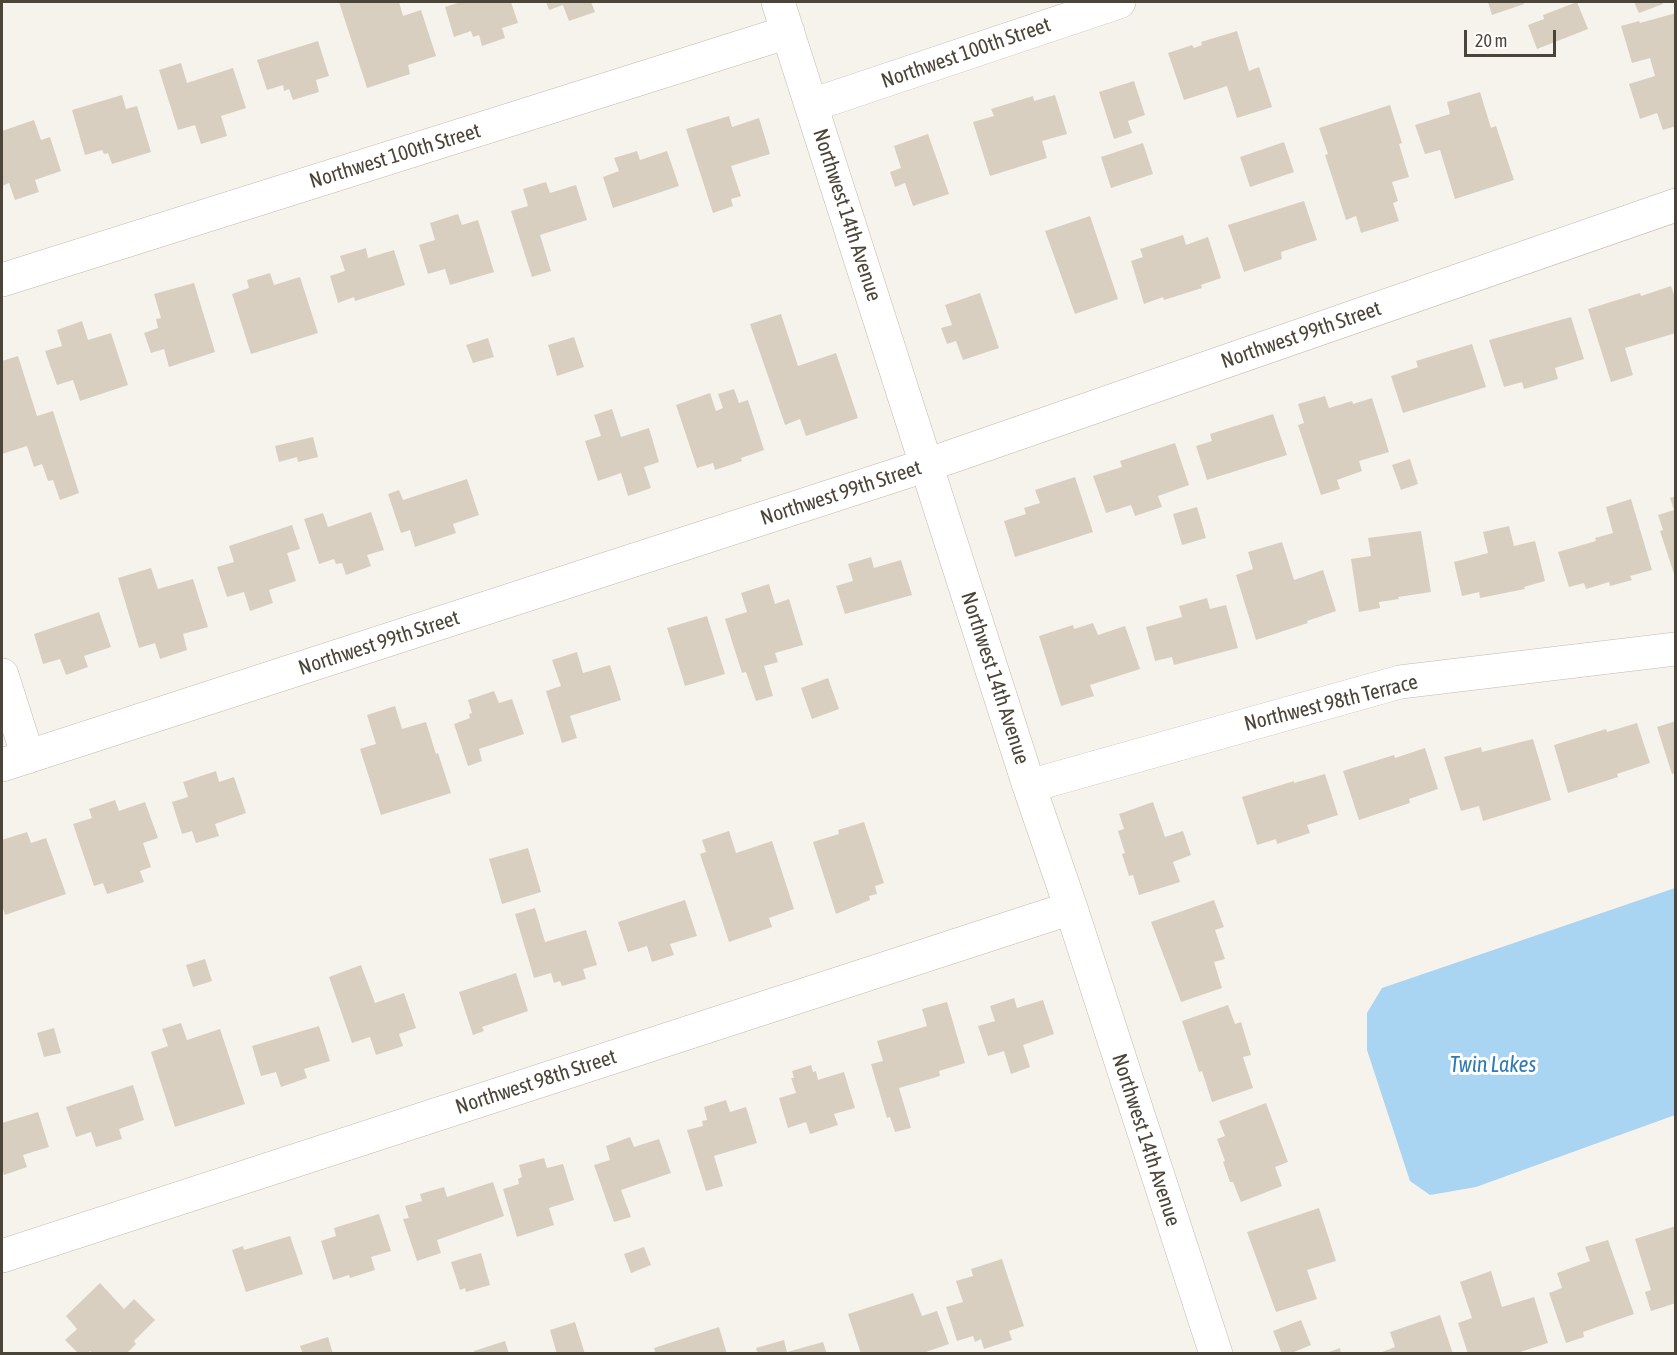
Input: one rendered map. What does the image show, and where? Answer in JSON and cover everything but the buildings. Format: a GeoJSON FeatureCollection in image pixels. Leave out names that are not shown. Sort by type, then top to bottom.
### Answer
{"type":"FeatureCollection","features":[{"type":"Feature","properties":{"kind":"street","name":"Northwest 14th Avenue"},"geometry":{"type":"LineString","coordinates":[[778,2],[1029,786],[1216,1353]]}},
{"type":"Feature","properties":{"kind":"street","name":"Northwest 100th Street"},"geometry":{"type":"LineString","coordinates":[[812,105],[1119,2]]}},
{"type":"Feature","properties":{"kind":"street","name":"Northwest 100th Street"},"geometry":{"type":"LineString","coordinates":[[2,280],[788,32]]}},
{"type":"Feature","properties":{"kind":"street","name":"Northwest 99th Street"},"geometry":{"type":"LineString","coordinates":[[15,761],[927,465],[1676,205]]}},
{"type":"Feature","properties":{"kind":"street","name":"Northwest 98th Terrace"},"geometry":{"type":"LineString","coordinates":[[1029,786],[1400,682],[1676,649]]}},
{"type":"Feature","properties":{"kind":"street"},"geometry":{"type":"LineString","coordinates":[[2,675],[15,761]]}},
{"type":"Feature","properties":{"kind":"street","name":"Northwest 98th Street"},"geometry":{"type":"LineString","coordinates":[[2,1256],[1071,909]]}},
{"type":"Feature","properties":{"kind":"water","name":"Twin Lakes"},"geometry":{"type":"Polygon","coordinates":[[[1675,888],[1675,1115],[1476,1187],[1430,1195],[1410,1181],[1367,1050],[1367,1013],[1382,988],[1675,888]]]}}]}
